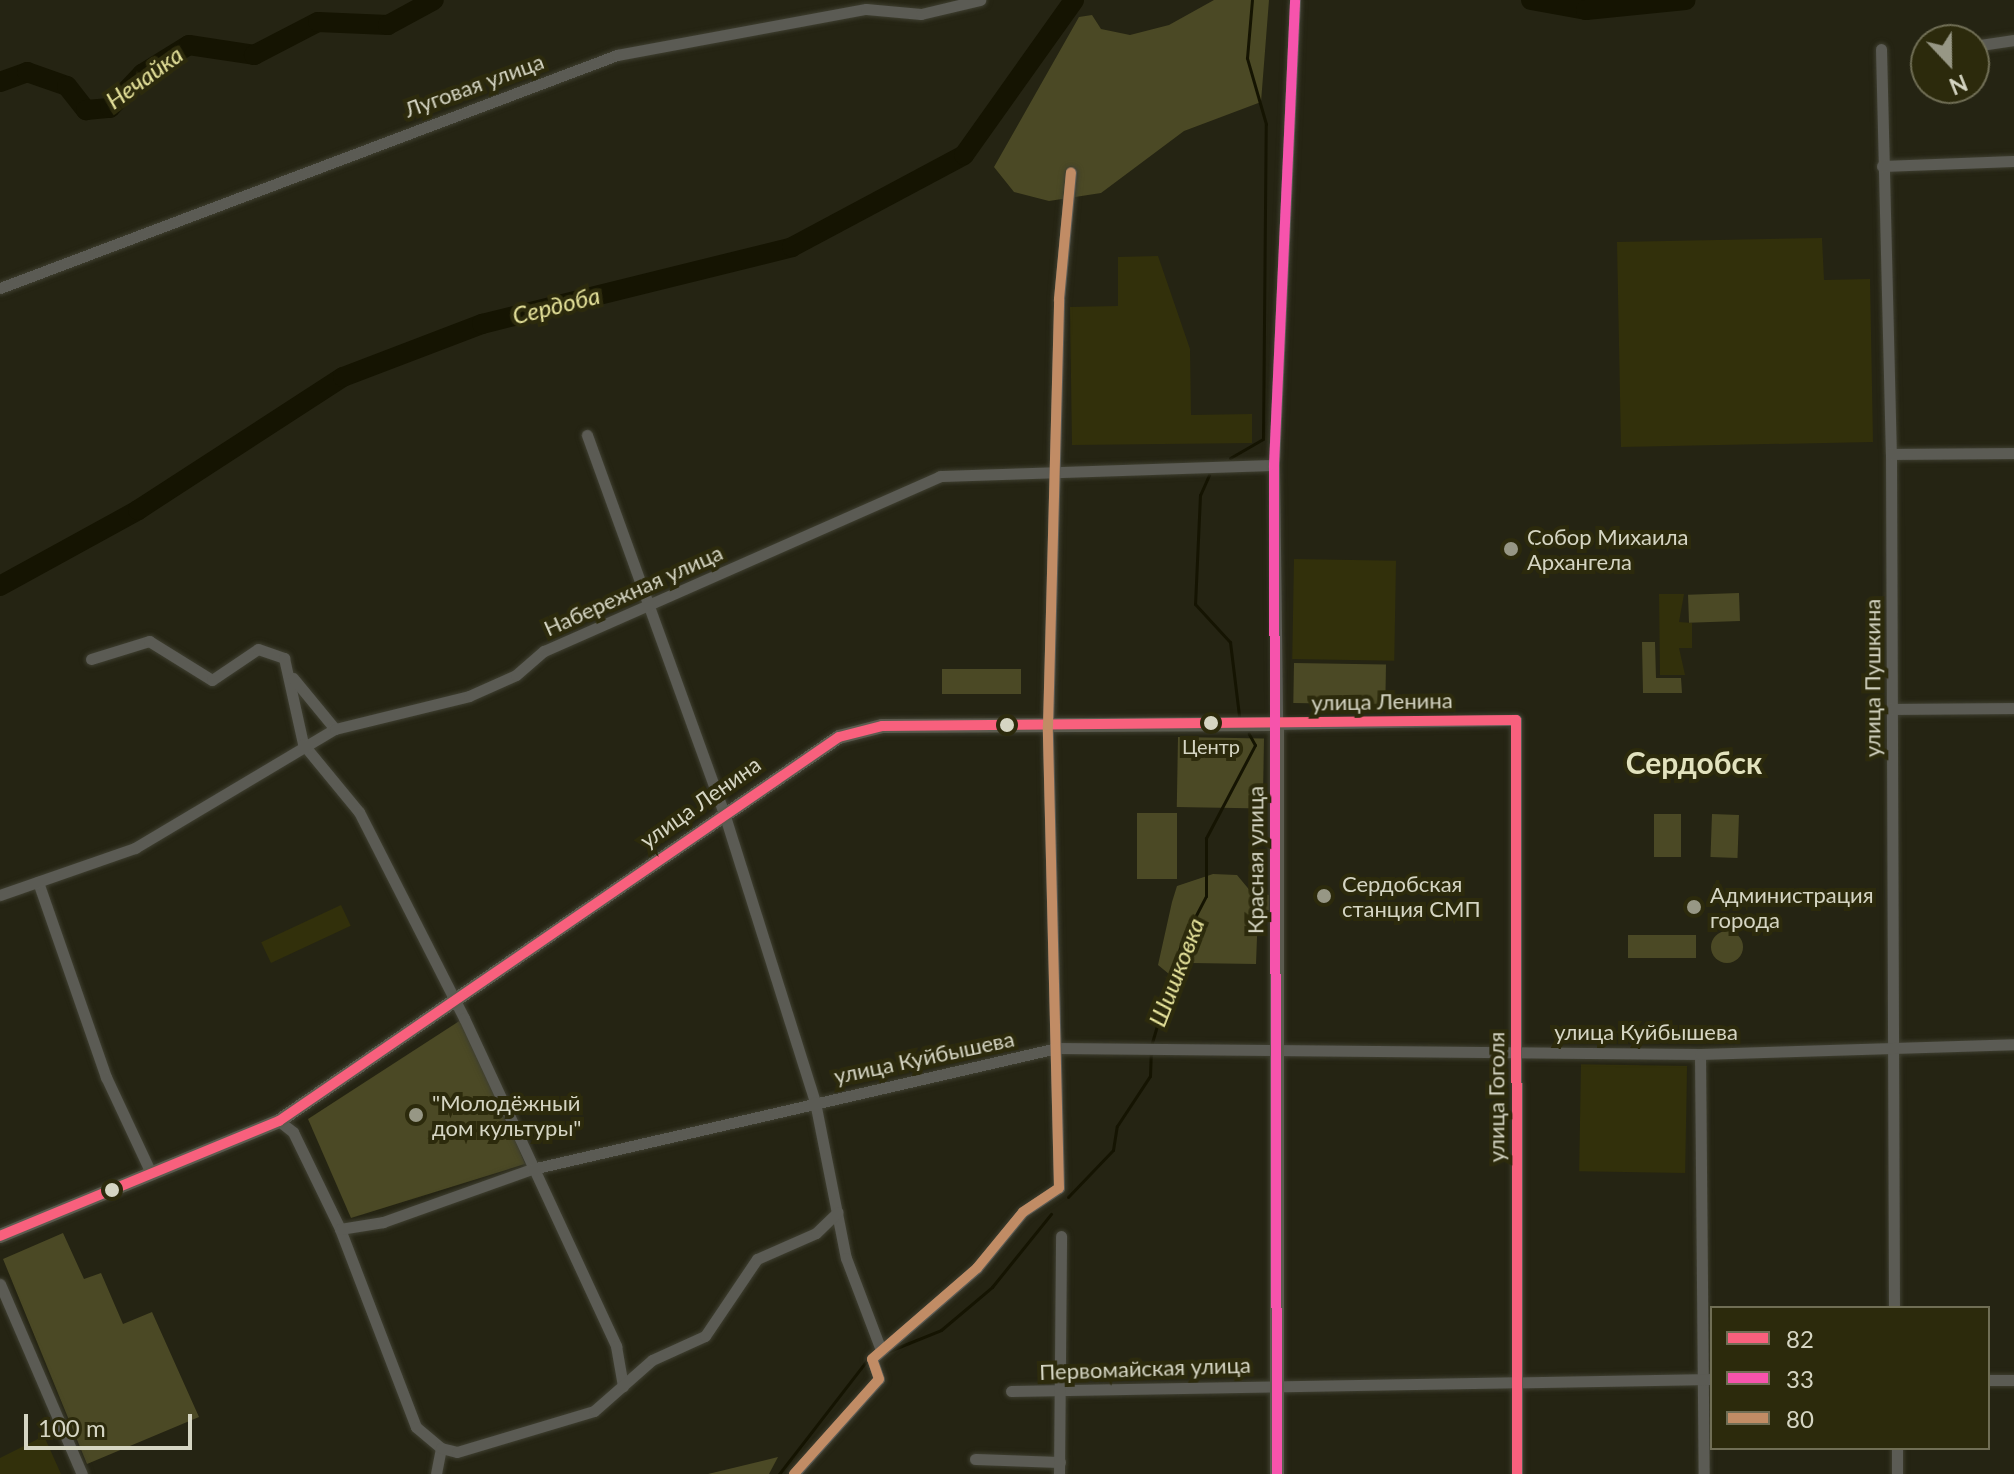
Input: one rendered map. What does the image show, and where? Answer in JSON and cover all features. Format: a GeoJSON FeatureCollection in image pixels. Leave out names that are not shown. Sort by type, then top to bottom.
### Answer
{"type":"FeatureCollection","features":[{"type":"Feature","properties":{"kind":"main road","name":"улица Ленина"},"geometry":{"type":"LineString","coordinates":[[0,1236],[279,1121],[454,1006],[723,810],[839,737],[868,729],[1277,724]]}},
{"type":"Feature","properties":{"kind":"main road","name":"Красная улица"},"geometry":{"type":"LineString","coordinates":[[1277,724],[1277,1474]]}},
{"type":"Feature","properties":{"kind":"street","name":"Луговая улица"},"geometry":{"type":"LineString","coordinates":[[0,288],[617,55],[866,9],[921,14],[980,0]]}},
{"type":"Feature","properties":{"kind":"street","name":"Красная улица"},"geometry":{"type":"LineString","coordinates":[[1277,724],[1274,465],[1284,151],[1295,0]]}},
{"type":"Feature","properties":{"kind":"street"},"geometry":{"type":"LineString","coordinates":[[1990,44],[2014,40]]}},
{"type":"Feature","properties":{"kind":"street","name":"улица Пушкина"},"geometry":{"type":"LineString","coordinates":[[1881,49],[1891,454],[1894,1306]]}},
{"type":"Feature","properties":{"kind":"street"},"geometry":{"type":"LineString","coordinates":[[1882,166],[2014,161]]}},
{"type":"Feature","properties":{"kind":"street"},"geometry":{"type":"LineString","coordinates":[[878,1353],[977,1268],[1023,1212],[1059,1188],[1048,726],[1059,299],[1071,173]]}},
{"type":"Feature","properties":{"kind":"street"},"geometry":{"type":"LineString","coordinates":[[587,435],[723,810],[815,1102],[846,1258],[878,1353],[879,1379],[794,1474]]}},
{"type":"Feature","properties":{"kind":"street"},"geometry":{"type":"LineString","coordinates":[[1891,454],[2014,453]]}},
{"type":"Feature","properties":{"kind":"street","name":"Набережная улица"},"geometry":{"type":"LineString","coordinates":[[0,895],[135,848],[303,744],[335,729],[469,696],[516,675],[544,651],[650,608],[940,476],[1057,469],[1274,465]]}},
{"type":"Feature","properties":{"kind":"street"},"geometry":{"type":"LineString","coordinates":[[91,659],[149,641],[212,680],[258,649],[277,650],[293,678],[335,729]]}},
{"type":"Feature","properties":{"kind":"street"},"geometry":{"type":"LineString","coordinates":[[293,678],[303,744],[359,812],[616,1346],[623,1386]]}},
{"type":"Feature","properties":{"kind":"street"},"geometry":{"type":"LineString","coordinates":[[1892,709],[2014,708]]}},
{"type":"Feature","properties":{"kind":"street","name":"улица Ленина"},"geometry":{"type":"LineString","coordinates":[[1277,724],[1516,720]]}},
{"type":"Feature","properties":{"kind":"street","name":"улица Гоголя"},"geometry":{"type":"LineString","coordinates":[[1516,720],[1517,1474]]}},
{"type":"Feature","properties":{"kind":"street"},"geometry":{"type":"LineString","coordinates":[[38,882],[106,1077],[151,1173]]}},
{"type":"Feature","properties":{"kind":"street","name":"улица Куйбышева"},"geometry":{"type":"LineString","coordinates":[[340,1229],[383,1222],[532,1169],[1057,1048],[1700,1054],[2014,1044]]}},
{"type":"Feature","properties":{"kind":"street"},"geometry":{"type":"LineString","coordinates":[[1700,1054],[1707,1379],[1704,1474]]}},
{"type":"Feature","properties":{"kind":"street"},"geometry":{"type":"LineString","coordinates":[[279,1121],[293,1132],[340,1229],[416,1427],[441,1448],[457,1452],[594,1411],[652,1360],[705,1336],[757,1259],[816,1233],[838,1212]]}},
{"type":"Feature","properties":{"kind":"street"},"geometry":{"type":"LineString","coordinates":[[975,1459],[1059,1468],[1061,1236]]}},
{"type":"Feature","properties":{"kind":"street"},"geometry":{"type":"LineString","coordinates":[[0,1284],[82,1474]]}},
{"type":"Feature","properties":{"kind":"street","name":"Первомайская улица"},"geometry":{"type":"LineString","coordinates":[[1011,1391],[1062,1393],[1278,1385],[1707,1379]]}},
{"type":"Feature","properties":{"kind":"street"},"geometry":{"type":"LineString","coordinates":[[1990,1380],[2014,1380]]}},
{"type":"Feature","properties":{"kind":"street"},"geometry":{"type":"LineString","coordinates":[[436,1474],[441,1448]]}},
{"type":"Feature","properties":{"kind":"street"},"geometry":{"type":"LineString","coordinates":[[1897,1450],[1897,1474]]}},
{"type":"Feature","properties":{"kind":"shaded area"},"geometry":{"type":"Polygon","coordinates":[[[1214,0],[1269,0],[1261,102],[1184,131],[1101,193],[1049,201],[1014,192],[994,167],[1079,17],[1092,15],[1101,29],[1130,35],[1169,25],[1214,0]]]}},
{"type":"Feature","properties":{"kind":"shaded area"},"geometry":{"type":"Polygon","coordinates":[[[1822,238],[1824,280],[1870,279],[1873,442],[1621,447],[1617,242],[1822,238]]]}},
{"type":"Feature","properties":{"kind":"shaded area"},"geometry":{"type":"Polygon","coordinates":[[[1158,256],[1190,349],[1191,415],[1252,414],[1252,443],[1072,445],[1070,307],[1118,306],[1118,257],[1158,256]]]}},
{"type":"Feature","properties":{"kind":"shaded area"},"geometry":{"type":"Polygon","coordinates":[[[1294,559],[1396,561],[1394,661],[1292,659],[1294,559]]]}},
{"type":"Feature","properties":{"kind":"shaded area"},"geometry":{"type":"Polygon","coordinates":[[[1739,593],[1740,621],[1689,623],[1688,595],[1739,593]]]}},
{"type":"Feature","properties":{"kind":"shaded area"},"geometry":{"type":"Polygon","coordinates":[[[1659,594],[1684,594],[1679,622],[1692,623],[1692,648],[1679,648],[1685,675],[1660,675],[1659,594]]]}},
{"type":"Feature","properties":{"kind":"shaded area"},"geometry":{"type":"Polygon","coordinates":[[[1642,642],[1655,642],[1656,678],[1681,678],[1682,693],[1643,693],[1642,642]]]}},
{"type":"Feature","properties":{"kind":"shaded area"},"geometry":{"type":"Polygon","coordinates":[[[1294,663],[1386,665],[1385,705],[1293,703],[1294,663]]]}},
{"type":"Feature","properties":{"kind":"shaded area"},"geometry":{"type":"Polygon","coordinates":[[[942,669],[1021,669],[1021,694],[942,694],[942,669]]]}},
{"type":"Feature","properties":{"kind":"shaded area"},"geometry":{"type":"Polygon","coordinates":[[[1178,737],[1264,739],[1263,808],[1177,807],[1178,737]]]}},
{"type":"Feature","properties":{"kind":"shaded area"},"geometry":{"type":"Polygon","coordinates":[[[1137,813],[1177,813],[1177,879],[1137,879],[1137,813]]]}},
{"type":"Feature","properties":{"kind":"shaded area"},"geometry":{"type":"Polygon","coordinates":[[[1654,814],[1681,814],[1681,857],[1654,857],[1654,814]]]}},
{"type":"Feature","properties":{"kind":"shaded area"},"geometry":{"type":"Polygon","coordinates":[[[1712,814],[1739,815],[1737,858],[1710,857],[1712,814]]]}},
{"type":"Feature","properties":{"kind":"shaded area"},"geometry":{"type":"Polygon","coordinates":[[[1213,874],[1237,875],[1252,893],[1269,895],[1269,910],[1258,910],[1256,964],[1191,963],[1180,983],[1158,965],[1172,902],[1177,886],[1213,874]]]}},
{"type":"Feature","properties":{"kind":"shaded area"},"geometry":{"type":"Polygon","coordinates":[[[341,905],[351,926],[271,963],[261,942],[341,905]]]}},
{"type":"Feature","properties":{"kind":"shaded area"},"geometry":{"type":"Polygon","coordinates":[[[1727,931],[1738,936],[1743,947],[1738,958],[1727,963],[1716,958],[1711,947],[1716,936],[1727,931]]]}},
{"type":"Feature","properties":{"kind":"shaded area"},"geometry":{"type":"Polygon","coordinates":[[[1628,935],[1696,935],[1696,958],[1628,958],[1628,935]]]}},
{"type":"Feature","properties":{"kind":"shaded area"},"geometry":{"type":"Polygon","coordinates":[[[464,1018],[525,1164],[351,1218],[308,1119],[464,1018]]]}},
{"type":"Feature","properties":{"kind":"shaded area"},"geometry":{"type":"Polygon","coordinates":[[[1581,1064],[1687,1066],[1685,1173],[1579,1171],[1581,1064]]]}},
{"type":"Feature","properties":{"kind":"shaded area"},"geometry":{"type":"Polygon","coordinates":[[[63,1233],[84,1279],[101,1273],[123,1324],[152,1312],[199,1417],[87,1464],[3,1259],[63,1233]]]}},
{"type":"Feature","properties":{"kind":"shaded area"},"geometry":{"type":"Polygon","coordinates":[[[44,1436],[61,1474],[0,1474],[0,1458],[44,1436]]]}},
{"type":"Feature","properties":{"kind":"shaded area"},"geometry":{"type":"Polygon","coordinates":[[[778,1457],[769,1474],[708,1474],[778,1457]]]}},
{"type":"Feature","properties":{"kind":"waterway","name":"Нечайка"},"geometry":{"type":"LineString","coordinates":[[0,82],[27,72],[67,86],[86,110],[110,108],[142,74],[189,45],[254,55],[318,22],[388,25],[434,0]]}},
{"type":"Feature","properties":{"kind":"waterway","name":"Сердоба"},"geometry":{"type":"LineString","coordinates":[[0,586],[138,510],[343,377],[482,324],[792,247],[964,155],[1074,0]]}},
{"type":"Feature","properties":{"kind":"waterway","name":"Шишковка"},"geometry":{"type":"LineString","coordinates":[[1230,458],[1263,439],[1266,124],[1247,58],[1252,0]]}},
{"type":"Feature","properties":{"kind":"waterway","name":"Сердоба"},"geometry":{"type":"LineString","coordinates":[[1531,0],[1586,10],[1686,0]]}},
{"type":"Feature","properties":{"kind":"waterway","name":"Шишковка"},"geometry":{"type":"LineString","coordinates":[[1209,475],[1200,495],[1195,604],[1230,642],[1239,715]]}},
{"type":"Feature","properties":{"kind":"waterway","name":"Шишковка"},"geometry":{"type":"LineString","coordinates":[[1151,1046],[1181,944],[1206,896],[1206,838],[1255,745],[1249,734]]}},
{"type":"Feature","properties":{"kind":"waterway","name":"Шишковка"},"geometry":{"type":"LineString","coordinates":[[1068,1197],[1113,1150],[1117,1126],[1150,1076],[1151,1053]]}},
{"type":"Feature","properties":{"kind":"waterway"},"geometry":{"type":"LineString","coordinates":[[889,1351],[941,1330],[992,1287],[1051,1214]]}},
{"type":"Feature","properties":{"kind":"waterway"},"geometry":{"type":"LineString","coordinates":[[779,1474],[867,1360]]}},
{"type":"Feature","properties":{"kind":"transit line","name":"33"},"geometry":{"type":"LineString","coordinates":[[1277,1474],[1274,465],[1295,0]]}},
{"type":"Feature","properties":{"kind":"transit line","name":"80"},"geometry":{"type":"LineString","coordinates":[[794,1474],[879,1379],[872,1359],[977,1268],[1023,1212],[1059,1188],[1048,726],[1059,299],[1071,173]]}},
{"type":"Feature","properties":{"kind":"transit line","name":"82"},"geometry":{"type":"LineString","coordinates":[[0,1236],[279,1121],[839,737],[882,726],[1516,720],[1517,1474]]}},
{"type":"Feature","properties":{"kind":"place","name":"Собор Михаила Архангела"},"geometry":{"type":"Point","coordinates":[1511,549]}},
{"type":"Feature","properties":{"kind":"place","name":"Центр"},"geometry":{"type":"Point","coordinates":[1211,723]}},
{"type":"Feature","properties":{"kind":"place","name":"Сердобская станция СМП"},"geometry":{"type":"Point","coordinates":[1324,896]}},
{"type":"Feature","properties":{"kind":"place","name":"Администрация города"},"geometry":{"type":"Point","coordinates":[1694,907]}},
{"type":"Feature","properties":{"kind":"place","name":"\"Молодёжный дом культуры\""},"geometry":{"type":"Point","coordinates":[416,1115]}},
{"type":"Feature","properties":{"kind":"district","name":"Сердобск"},"geometry":{"type":"Point","coordinates":[1694,762]}}]}
